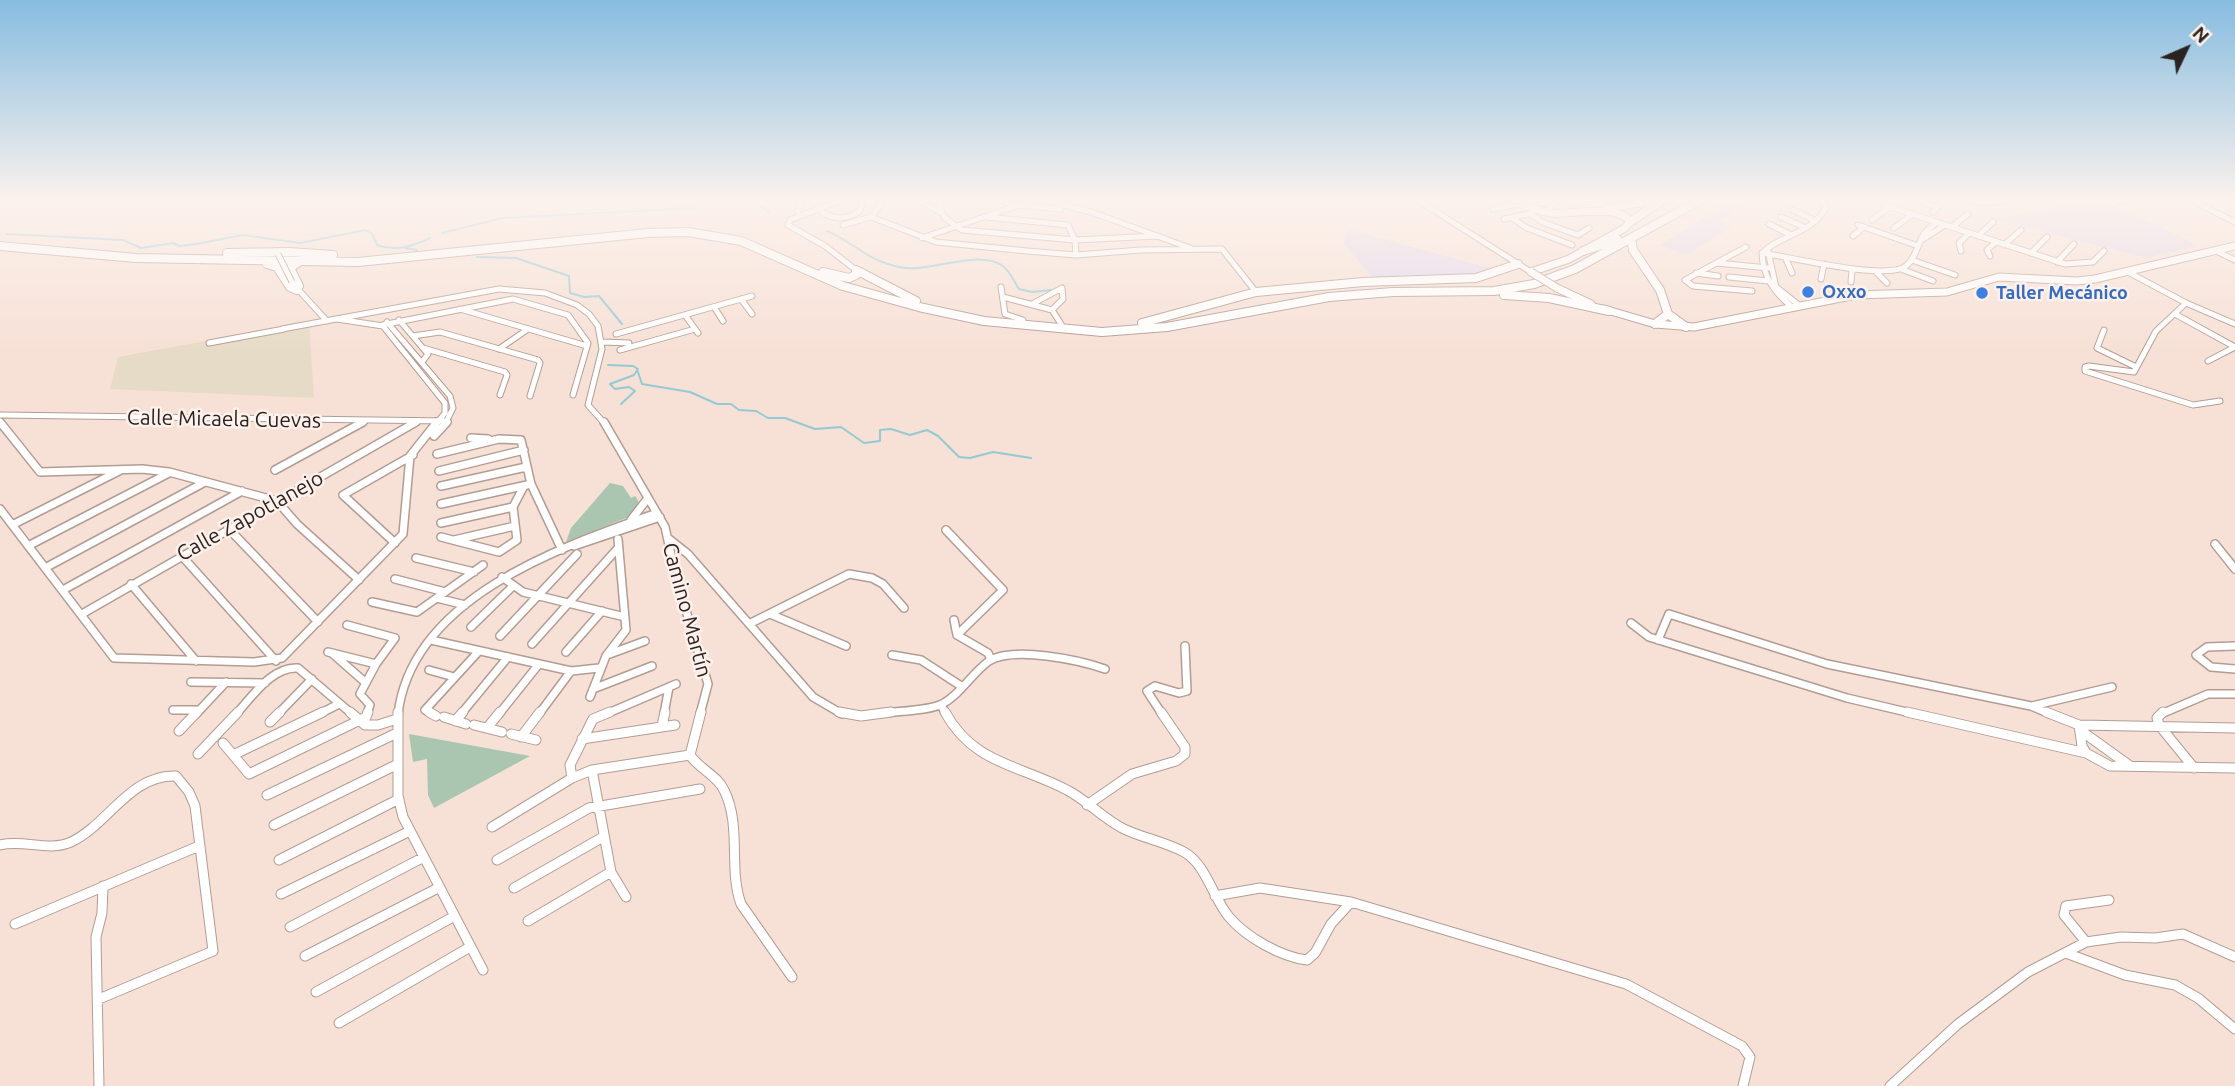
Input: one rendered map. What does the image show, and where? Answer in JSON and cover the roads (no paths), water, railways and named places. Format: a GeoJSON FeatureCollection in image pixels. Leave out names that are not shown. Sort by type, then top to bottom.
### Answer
{"type":"FeatureCollection","features":[{"type":"Feature","properties":{"kind":"highway"},"geometry":{"type":"LineString","coordinates":[[60,250],[136,258],[300,262],[404,259],[491,250]]}},
{"type":"Feature","properties":{"kind":"highway"},"geometry":{"type":"LineString","coordinates":[[125,250],[182,255],[361,258],[445,250]]}},
{"type":"Feature","properties":{"kind":"highway"},"geometry":{"type":"LineString","coordinates":[[760,250],[835,283],[919,307],[984,321],[1102,331],[1167,327],[1329,297],[1383,292],[1494,291],[1534,285],[1562,275],[1610,250]]}},
{"type":"Feature","properties":{"kind":"highway"},"geometry":{"type":"LineString","coordinates":[[771,250],[869,289],[975,314],[1061,324],[1142,323],[1338,290],[1487,287],[1521,283],[1558,273],[1605,250]]}},
{"type":"Feature","properties":{"kind":"highway"},"geometry":{"type":"LineString","coordinates":[[1583,251],[1588,250]]}},
{"type":"Feature","properties":{"kind":"highway"},"geometry":{"type":"LineString","coordinates":[[1633,250],[1657,285],[1668,314],[1686,327]]}},
{"type":"Feature","properties":{"kind":"highway"},"geometry":{"type":"LineString","coordinates":[[1603,254],[1626,252],[1641,263]]}},
{"type":"Feature","properties":{"kind":"highway"},"geometry":{"type":"LineString","coordinates":[[182,255],[278,253],[361,258]]}},
{"type":"Feature","properties":{"kind":"highway"},"geometry":{"type":"LineString","coordinates":[[251,261],[277,267],[290,287],[298,284],[290,268],[300,262]]}},
{"type":"Feature","properties":{"kind":"highway"},"geometry":{"type":"LineString","coordinates":[[1142,323],[1256,292],[1363,282],[1476,278],[1518,264]]}},
{"type":"Feature","properties":{"kind":"highway"},"geometry":{"type":"LineString","coordinates":[[823,272],[852,278],[856,275],[856,270],[916,301]]}},
{"type":"Feature","properties":{"kind":"highway"},"geometry":{"type":"LineString","coordinates":[[1449,292],[1538,297],[1609,311]]}},
{"type":"Feature","properties":{"kind":"highway"},"geometry":{"type":"LineString","coordinates":[[1655,324],[1668,314]]}},
{"type":"Feature","properties":{"kind":"main road"},"geometry":{"type":"LineString","coordinates":[[1531,272],[1558,289],[1609,311],[1655,324],[1686,327],[1721,324],[1856,295],[1947,292],[1999,277],[2077,281],[2221,250]]}},
{"type":"Feature","properties":{"kind":"main road"},"geometry":{"type":"LineString","coordinates":[[1531,272],[1583,251]]}},
{"type":"Feature","properties":{"kind":"street"},"geometry":{"type":"LineString","coordinates":[[830,250],[856,270]]}},
{"type":"Feature","properties":{"kind":"street"},"geometry":{"type":"LineString","coordinates":[[1019,250],[1076,255],[1141,250],[1224,250],[1256,292]]}},
{"type":"Feature","properties":{"kind":"street"},"geometry":{"type":"LineString","coordinates":[[1076,250],[1076,255]]}},
{"type":"Feature","properties":{"kind":"street"},"geometry":{"type":"LineString","coordinates":[[1496,250],[1531,272]]}},
{"type":"Feature","properties":{"kind":"street"},"geometry":{"type":"LineString","coordinates":[[1741,250],[1685,278],[1688,284],[1752,291]]}},
{"type":"Feature","properties":{"kind":"street"},"geometry":{"type":"LineString","coordinates":[[1765,254],[1770,250]]}},
{"type":"Feature","properties":{"kind":"street"},"geometry":{"type":"LineString","coordinates":[[1765,254],[1877,273],[1901,269],[1912,260],[1916,250]]}},
{"type":"Feature","properties":{"kind":"street"},"geometry":{"type":"LineString","coordinates":[[1987,250],[1990,256]]}},
{"type":"Feature","properties":{"kind":"street"},"geometry":{"type":"LineString","coordinates":[[2015,257],[2022,250],[2065,264],[2092,262],[2104,251]]}},
{"type":"Feature","properties":{"kind":"street"},"geometry":{"type":"LineString","coordinates":[[2031,253],[2034,250]]}},
{"type":"Feature","properties":{"kind":"street"},"geometry":{"type":"LineString","coordinates":[[2057,262],[2069,250]]}},
{"type":"Feature","properties":{"kind":"street"},"geometry":{"type":"LineString","coordinates":[[2216,251],[2235,260]]}},
{"type":"Feature","properties":{"kind":"street"},"geometry":{"type":"LineString","coordinates":[[278,253],[294,286],[327,320]]}},
{"type":"Feature","properties":{"kind":"street"},"geometry":{"type":"LineString","coordinates":[[1765,254],[1811,261]]}},
{"type":"Feature","properties":{"kind":"street"},"geometry":{"type":"LineString","coordinates":[[1765,254],[1772,285],[1796,307]]}},
{"type":"Feature","properties":{"kind":"street"},"geometry":{"type":"LineString","coordinates":[[1786,259],[1792,273]]}},
{"type":"Feature","properties":{"kind":"street"},"geometry":{"type":"LineString","coordinates":[[1912,260],[1955,275]]}},
{"type":"Feature","properties":{"kind":"street"},"geometry":{"type":"LineString","coordinates":[[1716,263],[1767,268]]}},
{"type":"Feature","properties":{"kind":"street"},"geometry":{"type":"LineString","coordinates":[[1821,279],[1824,264]]}},
{"type":"Feature","properties":{"kind":"street"},"geometry":{"type":"LineString","coordinates":[[1767,268],[1772,285]]}},
{"type":"Feature","properties":{"kind":"street"},"geometry":{"type":"LineString","coordinates":[[1901,269],[1933,281]]}},
{"type":"Feature","properties":{"kind":"street"},"geometry":{"type":"LineString","coordinates":[[1851,282],[1852,270]]}},
{"type":"Feature","properties":{"kind":"street"},"geometry":{"type":"LineString","coordinates":[[1695,272],[1718,276]]}},
{"type":"Feature","properties":{"kind":"street"},"geometry":{"type":"LineString","coordinates":[[2128,272],[2186,303],[2235,324]]}},
{"type":"Feature","properties":{"kind":"street"},"geometry":{"type":"LineString","coordinates":[[1877,273],[1886,283]]}},
{"type":"Feature","properties":{"kind":"street"},"geometry":{"type":"LineString","coordinates":[[1729,277],[1772,285]]}},
{"type":"Feature","properties":{"kind":"street"},"geometry":{"type":"LineString","coordinates":[[1001,288],[1005,314],[1023,320]]}},
{"type":"Feature","properties":{"kind":"street"},"geometry":{"type":"LineString","coordinates":[[1032,304],[1062,288],[1063,299],[1052,310]]}},
{"type":"Feature","properties":{"kind":"street"},"geometry":{"type":"LineString","coordinates":[[209,343],[489,292],[515,291],[557,298],[584,309],[602,340],[628,340],[696,331],[685,315]]}},
{"type":"Feature","properties":{"kind":"street"},"geometry":{"type":"LineString","coordinates":[[620,350],[628,340],[685,315],[752,296]]}},
{"type":"Feature","properties":{"kind":"street"},"geometry":{"type":"LineString","coordinates":[[1003,298],[1052,310],[1061,324]]}},
{"type":"Feature","properties":{"kind":"street"},"geometry":{"type":"LineString","coordinates":[[341,319],[386,324],[513,299],[566,314],[585,337],[587,346],[573,395]]}},
{"type":"Feature","properties":{"kind":"street"},"geometry":{"type":"LineString","coordinates":[[741,299],[752,314]]}},
{"type":"Feature","properties":{"kind":"street"},"geometry":{"type":"LineString","coordinates":[[2186,303],[2156,331],[2131,373],[2091,366],[2084,368],[2096,376],[2193,405],[2220,401]]}},
{"type":"Feature","properties":{"kind":"street"},"geometry":{"type":"LineString","coordinates":[[714,307],[723,321]]}},
{"type":"Feature","properties":{"kind":"street"},"geometry":{"type":"LineString","coordinates":[[458,308],[587,346]]}},
{"type":"Feature","properties":{"kind":"street"},"geometry":{"type":"LineString","coordinates":[[2175,314],[2235,347]]}},
{"type":"Feature","properties":{"kind":"street"},"geometry":{"type":"LineString","coordinates":[[399,320],[428,354],[422,362]]}},
{"type":"Feature","properties":{"kind":"street"},"geometry":{"type":"LineString","coordinates":[[386,324],[450,396],[454,409],[413,456],[343,495],[395,543]]}},
{"type":"Feature","properties":{"kind":"street"},"geometry":{"type":"LineString","coordinates":[[386,324],[442,398],[446,408],[444,421]]}},
{"type":"Feature","properties":{"kind":"street"},"geometry":{"type":"LineString","coordinates":[[499,349],[528,329]]}},
{"type":"Feature","properties":{"kind":"street"},"geometry":{"type":"LineString","coordinates":[[2104,330],[2097,348],[2116,360],[2136,367]]}},
{"type":"Feature","properties":{"kind":"street"},"geometry":{"type":"LineString","coordinates":[[413,336],[440,332],[539,361],[530,396]]}},
{"type":"Feature","properties":{"kind":"street"},"geometry":{"type":"LineString","coordinates":[[616,334],[628,340]]}},
{"type":"Feature","properties":{"kind":"street","name":"Camino Martín"},"geometry":{"type":"LineString","coordinates":[[602,340],[588,405],[603,421],[658,515],[668,539],[676,577],[708,684],[690,755]]}},
{"type":"Feature","properties":{"kind":"street"},"geometry":{"type":"LineString","coordinates":[[2208,361],[2235,347]]}},
{"type":"Feature","properties":{"kind":"street"},"geometry":{"type":"LineString","coordinates":[[423,348],[505,372],[507,374],[500,395]]}},
{"type":"Feature","properties":{"kind":"street"},"geometry":{"type":"LineString","coordinates":[[442,398],[450,396]]}},
{"type":"Feature","properties":{"kind":"street","name":"Calle Micaela Cuevas"},"geometry":{"type":"LineString","coordinates":[[0,415],[444,421]]}},
{"type":"Feature","properties":{"kind":"street"},"geometry":{"type":"LineString","coordinates":[[275,470],[365,421]]}},
{"type":"Feature","properties":{"kind":"street","name":"Calle Zapotlanejo"},"geometry":{"type":"LineString","coordinates":[[82,614],[131,583],[419,421]]}},
{"type":"Feature","properties":{"kind":"street"},"geometry":{"type":"LineString","coordinates":[[0,422],[40,472],[123,468],[169,472],[277,501],[359,580]]}},
{"type":"Feature","properties":{"kind":"street"},"geometry":{"type":"LineString","coordinates":[[471,438],[521,440],[528,485],[566,548]]}},
{"type":"Feature","properties":{"kind":"street"},"geometry":{"type":"LineString","coordinates":[[437,454],[499,439]]}},
{"type":"Feature","properties":{"kind":"street"},"geometry":{"type":"LineString","coordinates":[[439,471],[524,450]]}},
{"type":"Feature","properties":{"kind":"street"},"geometry":{"type":"LineString","coordinates":[[0,509],[114,657],[276,661],[291,652],[404,532],[413,456]]}},
{"type":"Feature","properties":{"kind":"street"},"geometry":{"type":"LineString","coordinates":[[441,486],[526,467]]}},
{"type":"Feature","properties":{"kind":"street"},"geometry":{"type":"LineString","coordinates":[[12,525],[123,468]]}},
{"type":"Feature","properties":{"kind":"street"},"geometry":{"type":"LineString","coordinates":[[29,546],[169,472]]}},
{"type":"Feature","properties":{"kind":"street"},"geometry":{"type":"LineString","coordinates":[[46,568],[205,482]]}},
{"type":"Feature","properties":{"kind":"street"},"geometry":{"type":"LineString","coordinates":[[441,504],[528,485]]}},
{"type":"Feature","properties":{"kind":"street"},"geometry":{"type":"LineString","coordinates":[[441,537],[502,552],[517,542],[513,507],[528,485]]}},
{"type":"Feature","properties":{"kind":"street"},"geometry":{"type":"LineString","coordinates":[[63,590],[242,491]]}},
{"type":"Feature","properties":{"kind":"street"},"geometry":{"type":"LineString","coordinates":[[625,524],[642,509],[648,498]]}},
{"type":"Feature","properties":{"kind":"street"},"geometry":{"type":"LineString","coordinates":[[441,523],[513,507]]}},
{"type":"Feature","properties":{"kind":"street"},"geometry":{"type":"LineString","coordinates":[[566,548],[578,546],[658,515]]}},
{"type":"Feature","properties":{"kind":"street"},"geometry":{"type":"LineString","coordinates":[[483,970],[422,858],[398,799],[397,719],[401,695],[409,674],[431,640],[465,605],[502,577],[625,524],[658,515]]}},
{"type":"Feature","properties":{"kind":"street"},"geometry":{"type":"LineString","coordinates":[[453,540],[515,526]]}},
{"type":"Feature","properties":{"kind":"street"},"geometry":{"type":"LineString","coordinates":[[228,528],[318,622]]}},
{"type":"Feature","properties":{"kind":"street"},"geometry":{"type":"LineString","coordinates":[[946,530],[1003,590],[957,635]]}},
{"type":"Feature","properties":{"kind":"street"},"geometry":{"type":"LineString","coordinates":[[668,539],[684,550],[813,697],[831,709],[861,716],[941,705],[991,660],[1008,657],[1085,662],[1105,669]]}},
{"type":"Feature","properties":{"kind":"street"},"geometry":{"type":"LineString","coordinates":[[532,644],[618,544],[626,630],[599,668],[591,693],[652,666]]}},
{"type":"Feature","properties":{"kind":"street"},"geometry":{"type":"LineString","coordinates":[[2215,544],[2235,569]]}},
{"type":"Feature","properties":{"kind":"street"},"geometry":{"type":"LineString","coordinates":[[500,636],[577,554]]}},
{"type":"Feature","properties":{"kind":"street"},"geometry":{"type":"LineString","coordinates":[[181,555],[276,661]]}},
{"type":"Feature","properties":{"kind":"street"},"geometry":{"type":"LineString","coordinates":[[416,558],[474,572]]}},
{"type":"Feature","properties":{"kind":"street"},"geometry":{"type":"LineString","coordinates":[[372,602],[416,612],[483,565]]}},
{"type":"Feature","properties":{"kind":"street"},"geometry":{"type":"LineString","coordinates":[[749,624],[849,574],[872,578],[883,584],[904,608]]}},
{"type":"Feature","properties":{"kind":"street"},"geometry":{"type":"LineString","coordinates":[[502,577],[513,586],[537,596],[625,617]]}},
{"type":"Feature","properties":{"kind":"street"},"geometry":{"type":"LineString","coordinates":[[395,579],[445,592]]}},
{"type":"Feature","properties":{"kind":"street"},"geometry":{"type":"LineString","coordinates":[[131,583],[196,661]]}},
{"type":"Feature","properties":{"kind":"street"},"geometry":{"type":"LineString","coordinates":[[471,627],[513,586]]}},
{"type":"Feature","properties":{"kind":"street"},"geometry":{"type":"LineString","coordinates":[[438,598],[465,605]]}},
{"type":"Feature","properties":{"kind":"street"},"geometry":{"type":"LineString","coordinates":[[566,652],[602,611]]}},
{"type":"Feature","properties":{"kind":"street"},"geometry":{"type":"LineString","coordinates":[[770,614],[846,646]]}},
{"type":"Feature","properties":{"kind":"street"},"geometry":{"type":"LineString","coordinates":[[1658,640],[1667,615],[1673,615],[1826,664],[2031,706],[2080,727],[2130,766]]}},
{"type":"Feature","properties":{"kind":"street"},"geometry":{"type":"LineString","coordinates":[[954,620],[957,635],[988,653],[991,660]]}},
{"type":"Feature","properties":{"kind":"street"},"geometry":{"type":"LineString","coordinates":[[1631,624],[1641,633],[1658,640],[1847,698],[2086,752]]}},
{"type":"Feature","properties":{"kind":"street"},"geometry":{"type":"LineString","coordinates":[[223,743],[247,774],[368,715],[370,707],[359,695],[376,664],[395,638],[346,625]]}},
{"type":"Feature","properties":{"kind":"street"},"geometry":{"type":"LineString","coordinates":[[431,640],[571,671],[599,668]]}},
{"type":"Feature","properties":{"kind":"street"},"geometry":{"type":"LineString","coordinates":[[606,656],[645,641]]}},
{"type":"Feature","properties":{"kind":"street"},"geometry":{"type":"LineString","coordinates":[[1087,805],[1132,774],[1176,761],[1185,754],[1185,747],[1147,691],[1155,686],[1179,694],[1187,691],[1185,646]]}},
{"type":"Feature","properties":{"kind":"street"},"geometry":{"type":"LineString","coordinates":[[2235,646],[2207,647],[2196,655],[2204,663],[2221,669],[2235,670]]}},
{"type":"Feature","properties":{"kind":"street"},"geometry":{"type":"LineString","coordinates":[[480,651],[425,711],[536,740]]}},
{"type":"Feature","properties":{"kind":"street"},"geometry":{"type":"LineString","coordinates":[[366,683],[330,653],[376,664]]}},
{"type":"Feature","properties":{"kind":"street"},"geometry":{"type":"LineString","coordinates":[[892,655],[911,655],[923,659],[961,686]]}},
{"type":"Feature","properties":{"kind":"street"},"geometry":{"type":"LineString","coordinates":[[455,721],[508,657]]}},
{"type":"Feature","properties":{"kind":"street"},"geometry":{"type":"LineString","coordinates":[[487,728],[539,664]]}},
{"type":"Feature","properties":{"kind":"street"},"geometry":{"type":"LineString","coordinates":[[198,754],[265,683],[290,667],[298,668],[359,720],[371,726],[397,719]]}},
{"type":"Feature","properties":{"kind":"street"},"geometry":{"type":"LineString","coordinates":[[429,670],[454,677]]}},
{"type":"Feature","properties":{"kind":"street"},"geometry":{"type":"LineString","coordinates":[[521,737],[571,671]]}},
{"type":"Feature","properties":{"kind":"street"},"geometry":{"type":"LineString","coordinates":[[270,722],[312,679]]}},
{"type":"Feature","properties":{"kind":"street"},"geometry":{"type":"LineString","coordinates":[[191,682],[265,683]]}},
{"type":"Feature","properties":{"kind":"street"},"geometry":{"type":"LineString","coordinates":[[179,731],[226,682]]}},
{"type":"Feature","properties":{"kind":"street"},"geometry":{"type":"LineString","coordinates":[[571,775],[570,765],[596,718],[673,686],[662,726]]}},
{"type":"Feature","properties":{"kind":"street"},"geometry":{"type":"LineString","coordinates":[[2031,706],[2112,687]]}},
{"type":"Feature","properties":{"kind":"street"},"geometry":{"type":"LineString","coordinates":[[2194,768],[2159,725],[2157,718],[2163,712],[2208,694],[2235,694]]}},
{"type":"Feature","properties":{"kind":"street"},"geometry":{"type":"LineString","coordinates":[[233,755],[340,704]]}},
{"type":"Feature","properties":{"kind":"street"},"geometry":{"type":"LineString","coordinates":[[941,705],[949,722],[967,743],[999,762],[1059,785],[1122,828],[1164,842],[1186,853],[1202,872],[1228,917],[1250,936],[1297,959],[1307,960],[1315,953],[1331,924],[1351,902]]}},
{"type":"Feature","properties":{"kind":"street"},"geometry":{"type":"LineString","coordinates":[[173,710],[199,710]]}},
{"type":"Feature","properties":{"kind":"street"},"geometry":{"type":"LineString","coordinates":[[2080,727],[2159,725],[2235,728]]}},
{"type":"Feature","properties":{"kind":"street"},"geometry":{"type":"LineString","coordinates":[[582,739],[676,726]]}},
{"type":"Feature","properties":{"kind":"street"},"geometry":{"type":"LineString","coordinates":[[2080,727],[2082,746],[2086,752],[2110,766],[2235,768]]}},
{"type":"Feature","properties":{"kind":"street"},"geometry":{"type":"LineString","coordinates":[[267,795],[397,733]]}},
{"type":"Feature","properties":{"kind":"street"},"geometry":{"type":"LineString","coordinates":[[492,827],[571,775],[690,755],[695,764],[719,782],[724,790],[730,812],[737,893],[741,904],[792,977]]}},
{"type":"Feature","properties":{"kind":"street"},"geometry":{"type":"LineString","coordinates":[[274,825],[398,764]]}},
{"type":"Feature","properties":{"kind":"street"},"geometry":{"type":"LineString","coordinates":[[592,770],[611,872],[626,897]]}},
{"type":"Feature","properties":{"kind":"street"},"geometry":{"type":"LineString","coordinates":[[3,844],[16,841],[51,847],[68,844],[141,786],[170,775],[183,783],[193,799],[213,951],[99,999]]}},
{"type":"Feature","properties":{"kind":"street"},"geometry":{"type":"LineString","coordinates":[[497,860],[597,806],[700,789]]}},
{"type":"Feature","properties":{"kind":"street"},"geometry":{"type":"LineString","coordinates":[[279,860],[398,799]]}},
{"type":"Feature","properties":{"kind":"street"},"geometry":{"type":"LineString","coordinates":[[281,894],[410,831]]}},
{"type":"Feature","properties":{"kind":"street"},"geometry":{"type":"LineString","coordinates":[[514,888],[603,837]]}},
{"type":"Feature","properties":{"kind":"street"},"geometry":{"type":"LineString","coordinates":[[15,924],[199,846]]}},
{"type":"Feature","properties":{"kind":"street"},"geometry":{"type":"LineString","coordinates":[[290,926],[422,858]]}},
{"type":"Feature","properties":{"kind":"street"},"geometry":{"type":"LineString","coordinates":[[528,920],[611,872]]}},
{"type":"Feature","properties":{"kind":"street"},"geometry":{"type":"LineString","coordinates":[[99,1086],[96,937],[102,913],[103,886]]}},
{"type":"Feature","properties":{"kind":"street"},"geometry":{"type":"LineString","coordinates":[[305,956],[438,888]]}},
{"type":"Feature","properties":{"kind":"street"},"geometry":{"type":"LineString","coordinates":[[1215,896],[1260,888],[1351,902],[1626,984],[1742,1046],[1750,1057],[1743,1086]]}},
{"type":"Feature","properties":{"kind":"street"},"geometry":{"type":"LineString","coordinates":[[2086,943],[2064,915],[2066,906],[2109,900]]}},
{"type":"Feature","properties":{"kind":"street"},"geometry":{"type":"LineString","coordinates":[[316,992],[453,917]]}},
{"type":"Feature","properties":{"kind":"street"},"geometry":{"type":"LineString","coordinates":[[1890,1086],[1958,1024],[2028,972],[2086,943],[2121,936],[2155,938],[2183,934],[2235,957]]}},
{"type":"Feature","properties":{"kind":"street"},"geometry":{"type":"LineString","coordinates":[[340,1023],[470,947]]}},
{"type":"Feature","properties":{"kind":"street"},"geometry":{"type":"LineString","coordinates":[[2066,953],[2125,975],[2175,985],[2198,998],[2235,1029]]}},
{"type":"Feature","properties":{"kind":"waterway"},"geometry":{"type":"LineString","coordinates":[[859,250],[899,267],[925,267],[968,260],[994,262],[1004,267],[1019,289],[1032,292],[1051,290]]}},
{"type":"Feature","properties":{"kind":"waterway"},"geometry":{"type":"LineString","coordinates":[[477,257],[516,258],[569,276],[570,293],[584,297],[599,296],[622,324]]}},
{"type":"Feature","properties":{"kind":"waterway"},"geometry":{"type":"LineString","coordinates":[[608,365],[633,366],[638,369],[634,375],[610,384],[615,389],[629,387],[635,391],[621,404]]}},
{"type":"Feature","properties":{"kind":"waterway"},"geometry":{"type":"LineString","coordinates":[[638,372],[642,384],[690,392],[717,404],[731,404],[739,410],[756,411],[768,418],[785,418],[815,429],[841,427],[864,443],[880,441],[880,430],[891,429],[910,435],[927,430],[938,436],[959,457],[970,458],[993,452],[1031,458]]}},
{"type":"Feature","properties":{"kind":"place","name":"Oxxo"},"geometry":{"type":"Point","coordinates":[1808,292]}},
{"type":"Feature","properties":{"kind":"place","name":"Taller Mecánico"},"geometry":{"type":"Point","coordinates":[1982,293]}}]}
